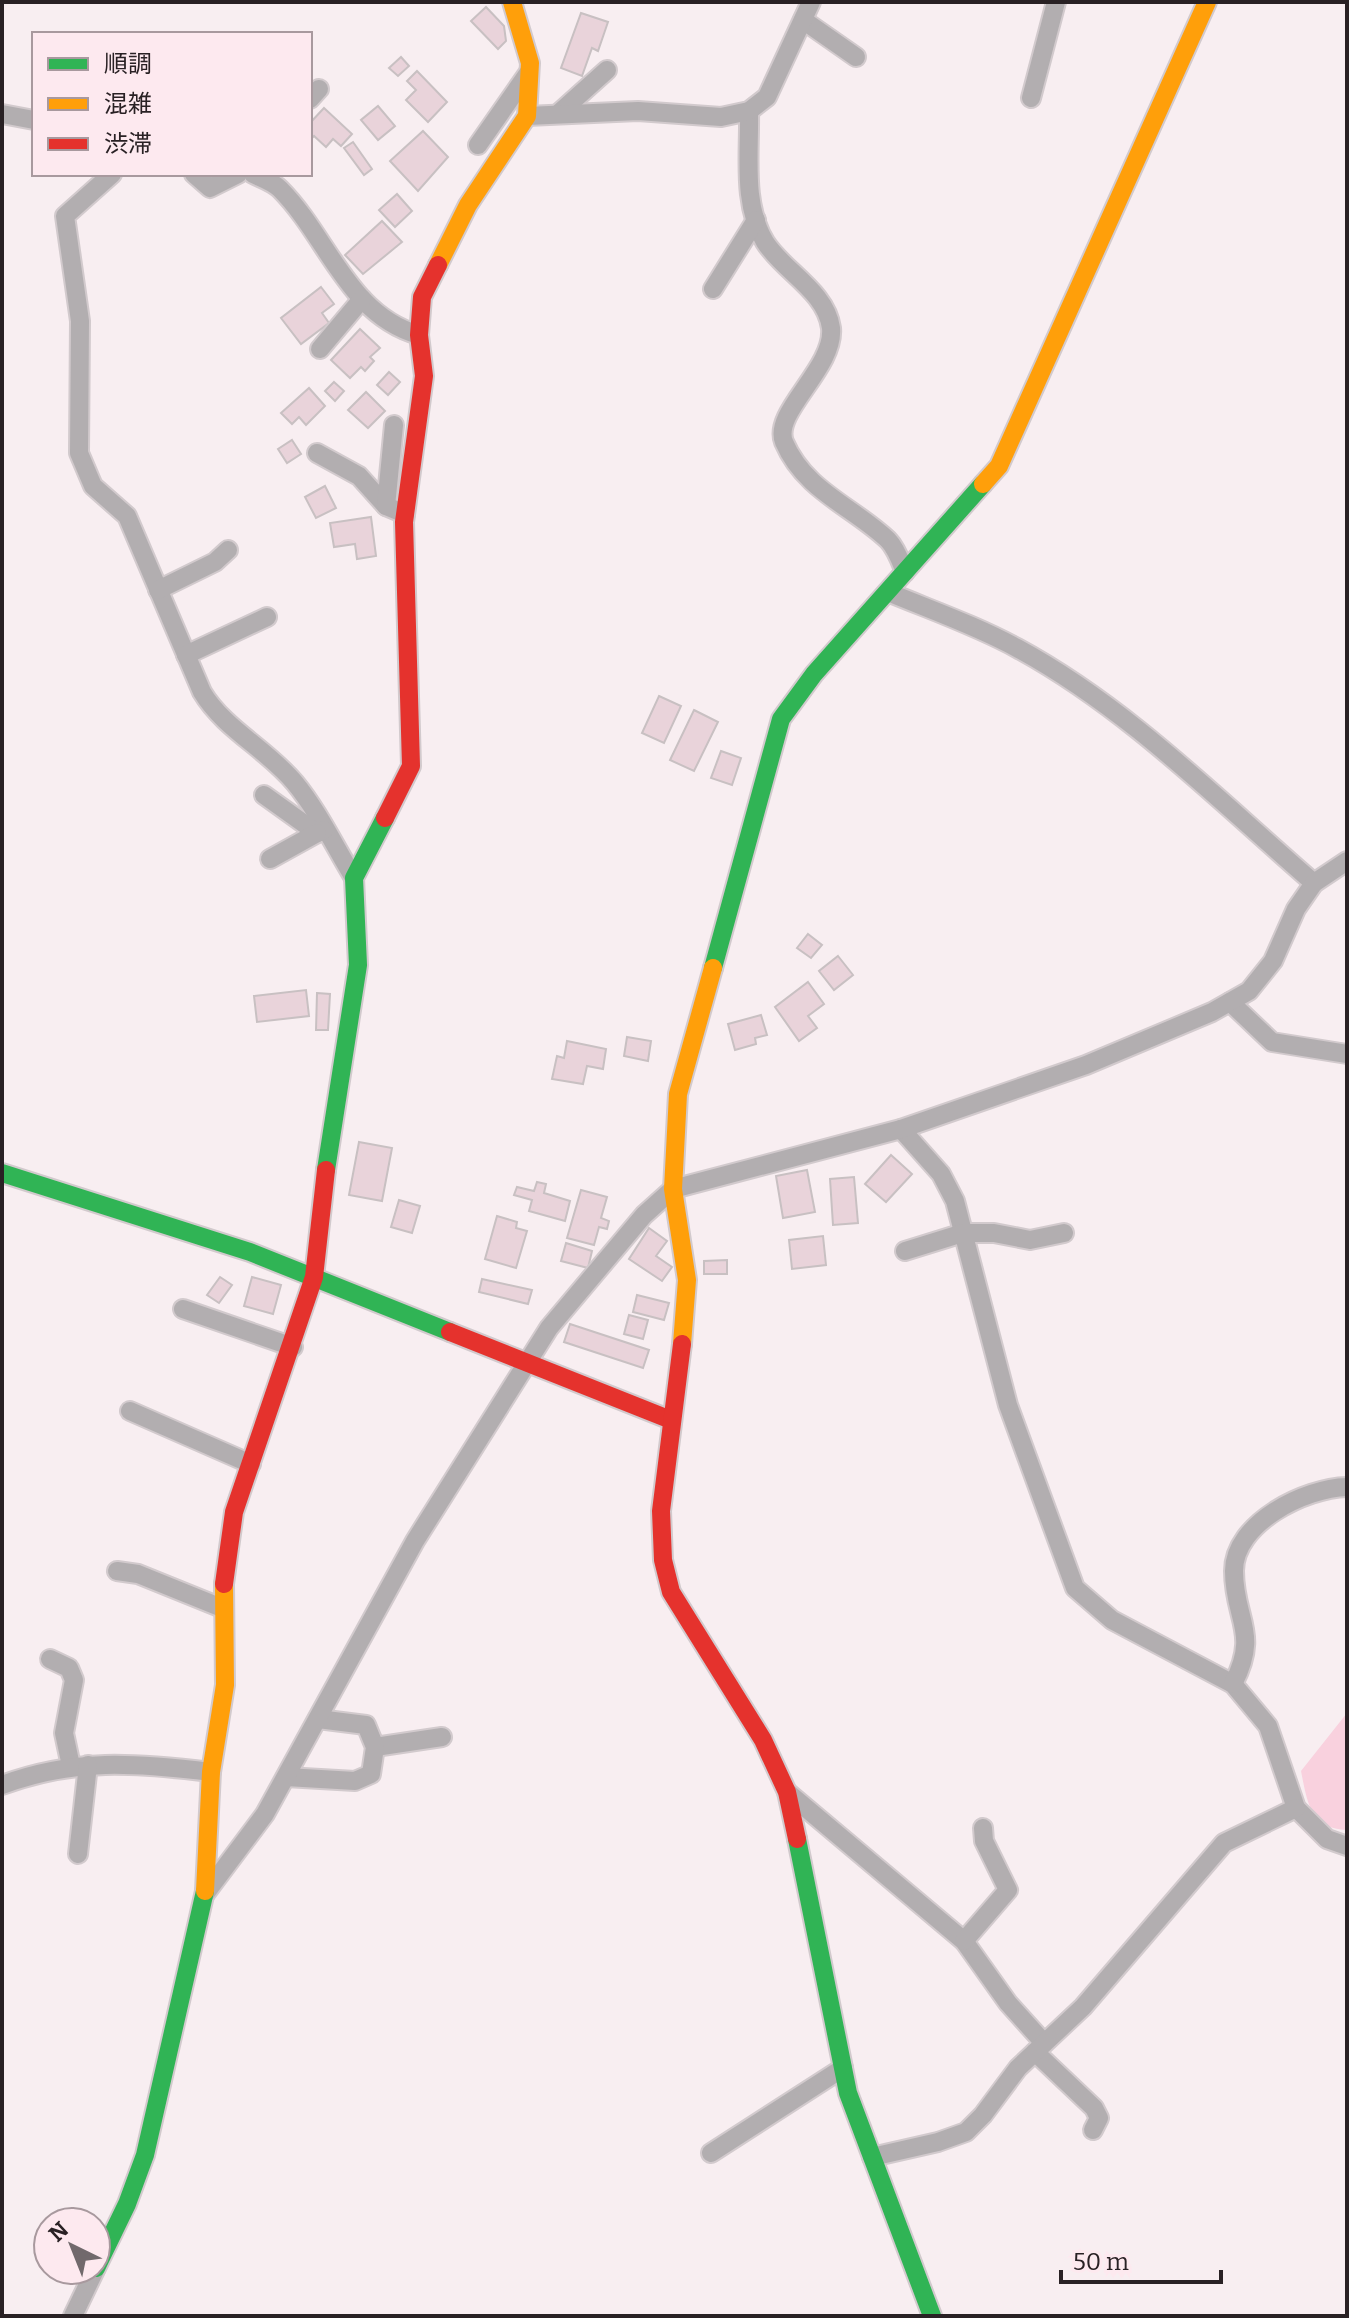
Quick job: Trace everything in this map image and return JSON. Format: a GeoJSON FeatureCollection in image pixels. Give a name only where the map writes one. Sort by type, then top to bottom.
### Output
{"type":"FeatureCollection","features":[{"type":"Feature","properties":{"kind":"street"},"geometry":{"type":"LineString","coordinates":[[112,2235],[145,2155],[205,1894],[211,1772],[225,1685],[222,1608],[234,1512],[293,1347],[314,1277],[332,1114],[358,965],[354,878],[411,766],[405,514],[424,376],[419,335],[422,297],[468,205],[527,116],[530,71],[512,2]]}},
{"type":"Feature","properties":{"kind":"street"},"geometry":{"type":"LineString","coordinates":[[527,116],[638,111],[721,117],[749,111],[767,97],[811,2]]}},
{"type":"Feature","properties":{"kind":"street"},"geometry":{"type":"LineString","coordinates":[[1031,98],[1056,2]]}},
{"type":"Feature","properties":{"kind":"street"},"geometry":{"type":"LineString","coordinates":[[932,2316],[848,2093],[787,1792],[763,1740],[671,1592],[663,1560],[661,1511],[687,1280],[673,1189],[678,1094],[781,719],[814,674],[999,466],[1207,2]]}},
{"type":"Feature","properties":{"kind":"street"},"geometry":{"type":"LineString","coordinates":[[803,20],[856,57]]}},
{"type":"Feature","properties":{"kind":"street"},"geometry":{"type":"LineString","coordinates":[[558,114],[607,70]]}},
{"type":"Feature","properties":{"kind":"street"},"geometry":{"type":"LineString","coordinates":[[478,145],[530,71]]}},
{"type":"Feature","properties":{"kind":"street"},"geometry":{"type":"LineString","coordinates":[[749,111],[750,207],[765,243],[818,299],[831,326],[829,349],[783,423],[783,440],[810,483],[891,542],[905,572]]}},
{"type":"Feature","properties":{"kind":"street"},"geometry":{"type":"LineString","coordinates":[[2,114],[32,120]]}},
{"type":"Feature","properties":{"kind":"street"},"geometry":{"type":"LineString","coordinates":[[196,176],[210,188],[234,176]]}},
{"type":"Feature","properties":{"kind":"street"},"geometry":{"type":"LineString","coordinates":[[257,176],[279,187],[362,299],[399,329],[419,335]]}},
{"type":"Feature","properties":{"kind":"street"},"geometry":{"type":"LineString","coordinates":[[100,178],[65,216],[80,321],[79,453],[93,486],[127,516],[186,655],[215,714],[256,744],[296,784],[320,831],[354,878]]}},
{"type":"Feature","properties":{"kind":"street"},"geometry":{"type":"LineString","coordinates":[[713,289],[756,220]]}},
{"type":"Feature","properties":{"kind":"street"},"geometry":{"type":"LineString","coordinates":[[320,349],[362,299]]}},
{"type":"Feature","properties":{"kind":"street"},"geometry":{"type":"LineString","coordinates":[[386,506],[394,425]]}},
{"type":"Feature","properties":{"kind":"street"},"geometry":{"type":"LineString","coordinates":[[317,453],[359,476],[386,506],[405,514]]}},
{"type":"Feature","properties":{"kind":"street"},"geometry":{"type":"LineString","coordinates":[[158,590],[215,562],[228,550]]}},
{"type":"Feature","properties":{"kind":"street"},"geometry":{"type":"LineString","coordinates":[[888,592],[1015,647],[1064,676],[1135,727],[1314,883]]}},
{"type":"Feature","properties":{"kind":"street"},"geometry":{"type":"LineString","coordinates":[[186,655],[267,617]]}},
{"type":"Feature","properties":{"kind":"street"},"geometry":{"type":"LineString","coordinates":[[264,795],[320,831]]}},
{"type":"Feature","properties":{"kind":"street"},"geometry":{"type":"LineString","coordinates":[[270,859],[320,831]]}},
{"type":"Feature","properties":{"kind":"street"},"geometry":{"type":"LineString","coordinates":[[205,1894],[265,1814],[415,1541],[526,1363],[549,1328],[599,1265],[644,1215],[673,1189],[901,1129],[1086,1065],[1230,1002],[1249,991],[1273,961],[1296,909],[1314,883],[1347,861]]}},
{"type":"Feature","properties":{"kind":"street"},"geometry":{"type":"LineString","coordinates":[[1230,1002],[1272,1042],[1347,1054]]}},
{"type":"Feature","properties":{"kind":"street"},"geometry":{"type":"LineString","coordinates":[[901,1129],[941,1174],[955,1201],[1008,1405],[1075,1588],[1112,1620],[1233,1684],[1268,1726],[1296,1808],[1327,1839],[1347,1846]]}},
{"type":"Feature","properties":{"kind":"street"},"geometry":{"type":"LineString","coordinates":[[2,1173],[250,1252],[671,1420]]}},
{"type":"Feature","properties":{"kind":"street"},"geometry":{"type":"LineString","coordinates":[[905,1251],[963,1233],[994,1233],[1030,1240],[1064,1233]]}},
{"type":"Feature","properties":{"kind":"street"},"geometry":{"type":"LineString","coordinates":[[183,1309],[293,1347]]}},
{"type":"Feature","properties":{"kind":"street"},"geometry":{"type":"LineString","coordinates":[[130,1411],[251,1464]]}},
{"type":"Feature","properties":{"kind":"street"},"geometry":{"type":"LineString","coordinates":[[1233,1684],[1244,1663],[1247,1632],[1234,1571],[1240,1543],[1284,1503],[1347,1487]]}},
{"type":"Feature","properties":{"kind":"street"},"geometry":{"type":"LineString","coordinates":[[117,1571],[138,1574],[222,1608]]}},
{"type":"Feature","properties":{"kind":"street"},"geometry":{"type":"LineString","coordinates":[[50,1659],[69,1668],[74,1680],[64,1733],[79,1765],[78,1854]]}},
{"type":"Feature","properties":{"kind":"street"},"geometry":{"type":"LineString","coordinates":[[286,1777],[355,1781],[371,1774],[375,1747],[366,1725],[318,1719]]}},
{"type":"Feature","properties":{"kind":"street"},"geometry":{"type":"LineString","coordinates":[[375,1747],[442,1737]]}},
{"type":"Feature","properties":{"kind":"street"},"geometry":{"type":"LineString","coordinates":[[2,1785],[79,1765],[124,1762],[211,1772]]}},
{"type":"Feature","properties":{"kind":"street"},"geometry":{"type":"LineString","coordinates":[[787,1792],[964,1941],[1040,2047],[1094,2108],[1099,2118],[1093,2130]]}},
{"type":"Feature","properties":{"kind":"street"},"geometry":{"type":"LineString","coordinates":[[872,2157],[938,2142],[966,2132],[1040,2047],[1083,2007],[1224,1843],[1296,1808]]}},
{"type":"Feature","properties":{"kind":"street"},"geometry":{"type":"LineString","coordinates":[[964,1941],[1008,1890],[984,1841],[983,1828]]}},
{"type":"Feature","properties":{"kind":"street"},"geometry":{"type":"LineString","coordinates":[[711,2153],[843,2068]]}},
{"type":"Feature","properties":{"kind":"street"},"geometry":{"type":"LineString","coordinates":[[73,2316],[88,2286]]}},
{"type":"Feature","properties":{"kind":"shaded area"},"geometry":{"type":"Polygon","coordinates":[[[1347,1713],[1347,1830],[1325,1825],[1318,1819],[1308,1803],[1301,1771],[1347,1713]]]}},
{"type":"Feature","properties":{"kind":"building"},"geometry":{"type":"Polygon","coordinates":[[[486,7],[504,26],[506,41],[498,49],[471,21],[486,7]]]}},
{"type":"Feature","properties":{"kind":"building"},"geometry":{"type":"Polygon","coordinates":[[[581,13],[608,22],[598,51],[592,48],[582,76],[561,68],[581,13]]]}},
{"type":"Feature","properties":{"kind":"building"},"geometry":{"type":"Polygon","coordinates":[[[401,57],[409,66],[398,76],[389,68],[401,57]]]}},
{"type":"Feature","properties":{"kind":"building"},"geometry":{"type":"Polygon","coordinates":[[[417,71],[447,102],[428,122],[406,100],[416,90],[407,81],[417,71]]]}},
{"type":"Feature","properties":{"kind":"building"},"geometry":{"type":"Polygon","coordinates":[[[378,106],[395,126],[378,140],[361,120],[378,106]]]}},
{"type":"Feature","properties":{"kind":"building"},"geometry":{"type":"Polygon","coordinates":[[[324,108],[352,134],[341,146],[333,139],[326,147],[314,136],[312,138],[312,121],[324,108]]]}},
{"type":"Feature","properties":{"kind":"building"},"geometry":{"type":"Polygon","coordinates":[[[423,131],[448,157],[418,191],[390,161],[423,131]]]}},
{"type":"Feature","properties":{"kind":"building"},"geometry":{"type":"Polygon","coordinates":[[[353,142],[372,169],[364,175],[344,148],[353,142]]]}},
{"type":"Feature","properties":{"kind":"building"},"geometry":{"type":"Polygon","coordinates":[[[397,194],[412,211],[395,227],[379,210],[397,194]]]}},
{"type":"Feature","properties":{"kind":"building"},"geometry":{"type":"Polygon","coordinates":[[[382,221],[402,242],[363,274],[345,255],[382,221]]]}},
{"type":"Feature","properties":{"kind":"building"},"geometry":{"type":"Polygon","coordinates":[[[321,287],[334,304],[322,313],[329,323],[301,344],[281,318],[321,287]]]}},
{"type":"Feature","properties":{"kind":"building"},"geometry":{"type":"Polygon","coordinates":[[[360,329],[380,348],[370,357],[374,361],[365,371],[361,367],[350,378],[331,360],[360,329]]]}},
{"type":"Feature","properties":{"kind":"building"},"geometry":{"type":"Polygon","coordinates":[[[389,372],[400,382],[388,395],[377,385],[389,372]]]}},
{"type":"Feature","properties":{"kind":"building"},"geometry":{"type":"Polygon","coordinates":[[[334,382],[344,391],[335,401],[325,391],[334,382]]]}},
{"type":"Feature","properties":{"kind":"building"},"geometry":{"type":"Polygon","coordinates":[[[309,388],[325,406],[306,425],[299,417],[292,424],[281,413],[309,388]]]}},
{"type":"Feature","properties":{"kind":"building"},"geometry":{"type":"Polygon","coordinates":[[[366,392],[385,411],[368,428],[348,410],[366,392]]]}},
{"type":"Feature","properties":{"kind":"building"},"geometry":{"type":"Polygon","coordinates":[[[292,440],[301,454],[287,463],[278,449],[292,440]]]}},
{"type":"Feature","properties":{"kind":"building"},"geometry":{"type":"Polygon","coordinates":[[[325,486],[336,508],[316,518],[305,497],[325,486]]]}},
{"type":"Feature","properties":{"kind":"building"},"geometry":{"type":"Polygon","coordinates":[[[371,517],[376,556],[357,559],[355,544],[334,547],[330,523],[371,517]]]}},
{"type":"Feature","properties":{"kind":"building"},"geometry":{"type":"Polygon","coordinates":[[[659,696],[681,706],[664,743],[642,733],[659,696]]]}},
{"type":"Feature","properties":{"kind":"building"},"geometry":{"type":"Polygon","coordinates":[[[694,710],[718,722],[694,771],[670,760],[694,710]]]}},
{"type":"Feature","properties":{"kind":"building"},"geometry":{"type":"Polygon","coordinates":[[[721,751],[741,758],[732,785],[711,778],[721,751]]]}},
{"type":"Feature","properties":{"kind":"building"},"geometry":{"type":"Polygon","coordinates":[[[808,934],[822,945],[811,958],[797,948],[808,934]]]}},
{"type":"Feature","properties":{"kind":"building"},"geometry":{"type":"Polygon","coordinates":[[[838,956],[853,975],[834,990],[819,971],[838,956]]]}},
{"type":"Feature","properties":{"kind":"building"},"geometry":{"type":"Polygon","coordinates":[[[808,982],[824,1004],[808,1016],[817,1028],[799,1041],[775,1007],[808,982]]]}},
{"type":"Feature","properties":{"kind":"building"},"geometry":{"type":"Polygon","coordinates":[[[306,990],[309,1016],[257,1022],[254,996],[306,990]]]}},
{"type":"Feature","properties":{"kind":"building"},"geometry":{"type":"Polygon","coordinates":[[[317,993],[330,994],[328,1030],[316,1030],[317,993]]]}},
{"type":"Feature","properties":{"kind":"building"},"geometry":{"type":"Polygon","coordinates":[[[761,1015],[767,1035],[755,1038],[756,1044],[735,1050],[728,1024],[761,1015]]]}},
{"type":"Feature","properties":{"kind":"building"},"geometry":{"type":"Polygon","coordinates":[[[627,1037],[651,1041],[648,1061],[624,1056],[627,1037]]]}},
{"type":"Feature","properties":{"kind":"building"},"geometry":{"type":"Polygon","coordinates":[[[567,1041],[606,1049],[603,1069],[587,1066],[583,1084],[552,1079],[557,1056],[564,1058],[567,1041]]]}},
{"type":"Feature","properties":{"kind":"building"},"geometry":{"type":"Polygon","coordinates":[[[359,1142],[392,1148],[382,1201],[349,1195],[359,1142]]]}},
{"type":"Feature","properties":{"kind":"building"},"geometry":{"type":"Polygon","coordinates":[[[891,1155],[912,1174],[886,1202],[865,1184],[891,1155]]]}},
{"type":"Feature","properties":{"kind":"building"},"geometry":{"type":"Polygon","coordinates":[[[807,1170],[815,1212],[783,1218],[776,1176],[807,1170]]]}},
{"type":"Feature","properties":{"kind":"building"},"geometry":{"type":"Polygon","coordinates":[[[854,1177],[858,1223],[833,1225],[830,1179],[854,1177]]]}},
{"type":"Feature","properties":{"kind":"building"},"geometry":{"type":"Polygon","coordinates":[[[537,1182],[546,1184],[544,1193],[570,1201],[565,1221],[529,1211],[532,1200],[514,1195],[517,1187],[534,1191],[537,1182]]]}},
{"type":"Feature","properties":{"kind":"building"},"geometry":{"type":"Polygon","coordinates":[[[581,1190],[607,1197],[601,1218],[609,1221],[607,1229],[599,1227],[594,1245],[567,1238],[581,1190]]]}},
{"type":"Feature","properties":{"kind":"building"},"geometry":{"type":"Polygon","coordinates":[[[399,1200],[420,1206],[412,1233],[391,1227],[399,1200]]]}},
{"type":"Feature","properties":{"kind":"building"},"geometry":{"type":"Polygon","coordinates":[[[497,1216],[517,1222],[516,1228],[527,1231],[516,1268],[485,1259],[497,1216]]]}},
{"type":"Feature","properties":{"kind":"building"},"geometry":{"type":"Polygon","coordinates":[[[649,1228],[667,1241],[656,1256],[672,1267],[662,1281],[629,1259],[649,1228]]]}},
{"type":"Feature","properties":{"kind":"building"},"geometry":{"type":"Polygon","coordinates":[[[823,1236],[826,1265],[792,1269],[789,1240],[823,1236]]]}},
{"type":"Feature","properties":{"kind":"building"},"geometry":{"type":"Polygon","coordinates":[[[566,1243],[592,1251],[588,1268],[561,1261],[566,1243]]]}},
{"type":"Feature","properties":{"kind":"building"},"geometry":{"type":"Polygon","coordinates":[[[727,1260],[727,1274],[704,1274],[704,1261],[727,1260]]]}},
{"type":"Feature","properties":{"kind":"building"},"geometry":{"type":"Polygon","coordinates":[[[220,1277],[232,1285],[219,1303],[207,1295],[220,1277]]]}},
{"type":"Feature","properties":{"kind":"building"},"geometry":{"type":"Polygon","coordinates":[[[252,1277],[281,1285],[273,1314],[244,1306],[252,1277]]]}},
{"type":"Feature","properties":{"kind":"building"},"geometry":{"type":"Polygon","coordinates":[[[482,1279],[532,1290],[528,1304],[479,1292],[482,1279]]]}},
{"type":"Feature","properties":{"kind":"building"},"geometry":{"type":"Polygon","coordinates":[[[637,1295],[669,1303],[664,1320],[633,1312],[637,1295]]]}},
{"type":"Feature","properties":{"kind":"building"},"geometry":{"type":"Polygon","coordinates":[[[629,1315],[648,1320],[643,1339],[624,1334],[629,1315]]]}},
{"type":"Feature","properties":{"kind":"building"},"geometry":{"type":"Polygon","coordinates":[[[570,1324],[649,1350],[643,1368],[564,1342],[570,1324]]]}},
{"type":"Feature","properties":{"kind":"traffic: fast"},"geometry":{"type":"LineString","coordinates":[[713,968],[781,719],[814,674],[983,484]]}},
{"type":"Feature","properties":{"kind":"traffic: fast"},"geometry":{"type":"LineString","coordinates":[[326,1170],[358,965],[354,878],[385,818]]}},
{"type":"Feature","properties":{"kind":"traffic: fast"},"geometry":{"type":"LineString","coordinates":[[2,1173],[250,1252],[450,1332]]}},
{"type":"Feature","properties":{"kind":"traffic: fast"},"geometry":{"type":"LineString","coordinates":[[797,1839],[848,2093],[932,2316]]}},
{"type":"Feature","properties":{"kind":"traffic: fast"},"geometry":{"type":"LineString","coordinates":[[112,2235],[145,2155],[205,1891]]}},
{"type":"Feature","properties":{"kind":"traffic: slow"},"geometry":{"type":"LineString","coordinates":[[438,265],[468,205],[527,116],[530,63],[512,2]]}},
{"type":"Feature","properties":{"kind":"traffic: slow"},"geometry":{"type":"LineString","coordinates":[[983,484],[999,466],[1207,2]]}},
{"type":"Feature","properties":{"kind":"traffic: slow"},"geometry":{"type":"LineString","coordinates":[[682,1344],[687,1280],[673,1189],[678,1094],[713,968]]}},
{"type":"Feature","properties":{"kind":"traffic: slow"},"geometry":{"type":"LineString","coordinates":[[205,1891],[211,1772],[225,1685],[224,1584]]}},
{"type":"Feature","properties":{"kind":"traffic: jam"},"geometry":{"type":"LineString","coordinates":[[385,818],[411,766],[404,522],[424,376],[419,335],[422,297],[438,265]]}},
{"type":"Feature","properties":{"kind":"traffic: jam"},"geometry":{"type":"LineString","coordinates":[[224,1584],[234,1512],[314,1277],[326,1170]]}},
{"type":"Feature","properties":{"kind":"traffic: jam"},"geometry":{"type":"LineString","coordinates":[[450,1332],[671,1420]]}},
{"type":"Feature","properties":{"kind":"traffic: jam"},"geometry":{"type":"LineString","coordinates":[[682,1344],[661,1511],[663,1560],[671,1592],[763,1740],[787,1792],[797,1839]]}}]}
